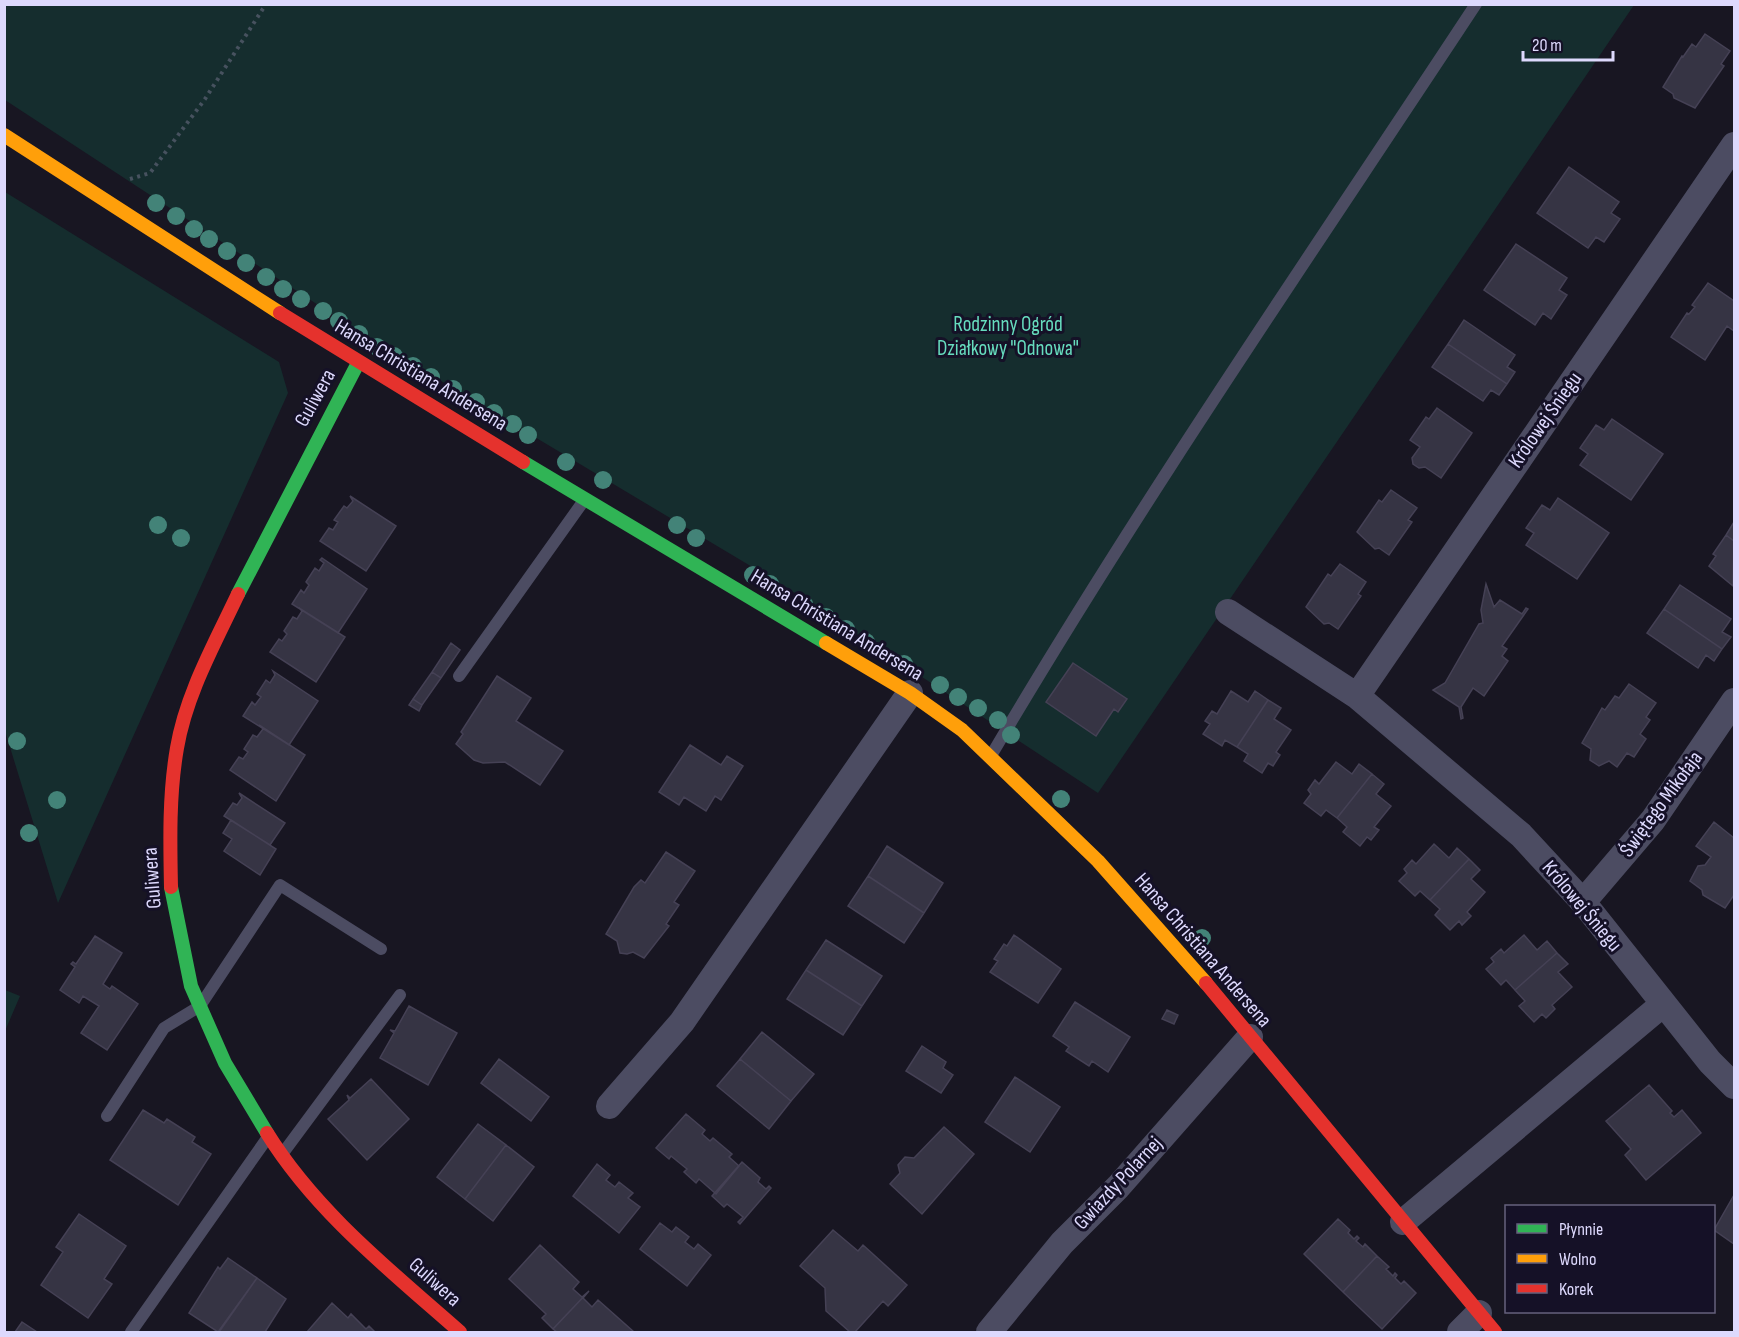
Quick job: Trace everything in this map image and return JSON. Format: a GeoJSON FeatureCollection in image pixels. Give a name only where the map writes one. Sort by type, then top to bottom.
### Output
{"type":"FeatureCollection","features":[{"type":"Feature","properties":{"kind":"street","name":"Hansa Christiana Andersena"},"geometry":{"type":"LineString","coordinates":[[4,135],[358,363],[910,693],[962,730],[1098,861],[1250,1037],[1495,1332]]}},
{"type":"Feature","properties":{"kind":"street","name":"Królowej Śniegu"},"geometry":{"type":"LineString","coordinates":[[1358,696],[1734,145]]}},
{"type":"Feature","properties":{"kind":"street","name":"Guliwera"},"geometry":{"type":"LineString","coordinates":[[358,363],[219,631],[194,688],[177,747],[170,820],[171,890],[192,986],[225,1063],[269,1136],[299,1179],[352,1236],[460,1332]]}},
{"type":"Feature","properties":{"kind":"street","name":"Królowej Śniegu"},"geometry":{"type":"LineString","coordinates":[[1228,612],[1358,696],[1521,835],[1583,902],[1662,1005],[1710,1062],[1734,1086]]}},
{"type":"Feature","properties":{"kind":"street"},"geometry":{"type":"LineString","coordinates":[[609,1106],[682,1022],[910,693]]}},
{"type":"Feature","properties":{"kind":"street","name":"Świętego Mikołaja"},"geometry":{"type":"LineString","coordinates":[[1583,902],[1653,820],[1734,701]]}},
{"type":"Feature","properties":{"kind":"street"},"geometry":{"type":"LineString","coordinates":[[1403,1222],[1662,1005]]}},
{"type":"Feature","properties":{"kind":"street","name":"Gwiazdy Polarnej"},"geometry":{"type":"LineString","coordinates":[[988,1332],[1062,1243],[1118,1187],[1250,1037]]}},
{"type":"Feature","properties":{"kind":"street"},"geometry":{"type":"LineString","coordinates":[[1460,1332],[1479,1313]]}},
{"type":"Feature","properties":{"kind":"lane"},"geometry":{"type":"LineString","coordinates":[[991,756],[1037,678],[1234,371],[1476,4]]}},
{"type":"Feature","properties":{"kind":"lane"},"geometry":{"type":"LineString","coordinates":[[459,676],[585,498]]}},
{"type":"Feature","properties":{"kind":"lane"},"geometry":{"type":"LineString","coordinates":[[107,1116],[164,1028],[200,1006],[280,885],[381,948]]}},
{"type":"Feature","properties":{"kind":"lane"},"geometry":{"type":"LineString","coordinates":[[282,1155],[400,995]]}},
{"type":"Feature","properties":{"kind":"lane"},"geometry":{"type":"LineString","coordinates":[[131,1332],[269,1136]]}},
{"type":"Feature","properties":{"kind":"path"},"geometry":{"type":"LineString","coordinates":[[127,180],[150,173],[206,99],[266,4]]}},
{"type":"Feature","properties":{"kind":"green space","name":"Rodzinny Ogród Działkowy \"Odnowa\""},"geometry":{"type":"Polygon","coordinates":[[[4,5],[1634,5],[1098,793],[784,586],[364,335],[5,100],[4,5]]]}},
{"type":"Feature","properties":{"kind":"green space"},"geometry":{"type":"Polygon","coordinates":[[[5,192],[279,362],[288,393],[58,903],[5,731],[5,192]]]}},
{"type":"Feature","properties":{"kind":"green space"},"geometry":{"type":"Polygon","coordinates":[[[5,990],[20,996],[5,1031],[5,990]]]}},
{"type":"Feature","properties":{"kind":"building"},"geometry":{"type":"Polygon","coordinates":[[[1705,34],[1730,51],[1721,64],[1724,66],[1695,108],[1674,98],[1673,94],[1663,87],[1682,56],[1692,44],[1696,47],[1705,34]]]}},
{"type":"Feature","properties":{"kind":"building"},"geometry":{"type":"Polygon","coordinates":[[[1569,167],[1619,202],[1611,213],[1620,219],[1604,242],[1596,237],[1588,248],[1537,213],[1569,167]]]}},
{"type":"Feature","properties":{"kind":"building"},"geometry":{"type":"Polygon","coordinates":[[[1516,244],[1567,278],[1559,290],[1567,295],[1551,319],[1543,313],[1535,325],[1484,290],[1516,244]]]}},
{"type":"Feature","properties":{"kind":"building"},"geometry":{"type":"Polygon","coordinates":[[[1708,283],[1734,301],[1734,331],[1727,326],[1705,360],[1671,337],[1687,313],[1689,314],[1695,307],[1692,305],[1708,283]]]}},
{"type":"Feature","properties":{"kind":"building"},"geometry":{"type":"Polygon","coordinates":[[[1464,320],[1515,355],[1507,367],[1515,372],[1507,384],[1448,344],[1464,320]]]}},
{"type":"Feature","properties":{"kind":"building"},"geometry":{"type":"Polygon","coordinates":[[[1448,344],[1507,384],[1499,395],[1491,390],[1483,401],[1432,367],[1448,344]]]}},
{"type":"Feature","properties":{"kind":"building"},"geometry":{"type":"Polygon","coordinates":[[[1437,408],[1472,433],[1441,478],[1425,467],[1419,468],[1413,464],[1412,458],[1420,447],[1410,440],[1426,417],[1429,419],[1437,408]]]}},
{"type":"Feature","properties":{"kind":"building"},"geometry":{"type":"Polygon","coordinates":[[[1612,419],[1663,454],[1631,500],[1580,465],[1588,454],[1580,448],[1596,425],[1604,430],[1612,419]]]}},
{"type":"Feature","properties":{"kind":"building"},"geometry":{"type":"Polygon","coordinates":[[[1391,490],[1417,508],[1408,520],[1412,522],[1389,555],[1379,548],[1375,549],[1357,532],[1379,500],[1382,502],[1391,490]]]}},
{"type":"Feature","properties":{"kind":"building"},"geometry":{"type":"Polygon","coordinates":[[[350,496],[396,526],[366,571],[320,541],[329,528],[333,530],[338,522],[334,520],[344,506],[347,508],[353,501],[350,496]]]}},
{"type":"Feature","properties":{"kind":"building"},"geometry":{"type":"Polygon","coordinates":[[[1558,498],[1609,533],[1577,579],[1526,545],[1534,533],[1526,528],[1542,505],[1550,510],[1558,498]]]}},
{"type":"Feature","properties":{"kind":"building"},"geometry":{"type":"Polygon","coordinates":[[[1734,522],[1734,541],[1726,535],[1734,522]]]}},
{"type":"Feature","properties":{"kind":"building"},"geometry":{"type":"Polygon","coordinates":[[[1726,535],[1734,541],[1733,586],[1709,566],[1716,556],[1713,554],[1726,535]]]}},
{"type":"Feature","properties":{"kind":"building"},"geometry":{"type":"Polygon","coordinates":[[[322,558],[367,589],[338,633],[292,604],[301,590],[304,593],[309,585],[306,582],[315,568],[319,571],[324,563],[320,560],[322,558]]]}},
{"type":"Feature","properties":{"kind":"building"},"geometry":{"type":"Polygon","coordinates":[[[1340,564],[1366,582],[1358,594],[1361,596],[1338,629],[1329,623],[1324,624],[1306,607],[1328,574],[1331,576],[1340,564]]]}},
{"type":"Feature","properties":{"kind":"building"},"geometry":{"type":"Polygon","coordinates":[[[1486,584],[1494,607],[1500,600],[1522,614],[1526,608],[1528,609],[1502,646],[1507,649],[1502,656],[1508,661],[1484,696],[1473,688],[1461,707],[1463,718],[1461,719],[1459,707],[1433,690],[1445,683],[1479,624],[1483,623],[1481,610],[1486,584]]]}},
{"type":"Feature","properties":{"kind":"building"},"geometry":{"type":"Polygon","coordinates":[[[1680,585],[1731,619],[1722,632],[1731,637],[1722,649],[1664,609],[1680,585]]]}},
{"type":"Feature","properties":{"kind":"building"},"geometry":{"type":"Polygon","coordinates":[[[299,608],[345,637],[316,682],[270,652],[279,639],[282,641],[287,634],[284,631],[293,617],[297,619],[302,611],[299,608]]]}},
{"type":"Feature","properties":{"kind":"building"},"geometry":{"type":"Polygon","coordinates":[[[1664,609],[1722,649],[1714,661],[1706,655],[1698,668],[1647,633],[1664,609]]]}},
{"type":"Feature","properties":{"kind":"building"},"geometry":{"type":"Polygon","coordinates":[[[451,643],[460,650],[441,678],[432,672],[451,643]]]}},
{"type":"Feature","properties":{"kind":"building"},"geometry":{"type":"Polygon","coordinates":[[[1073,663],[1127,699],[1118,712],[1114,709],[1096,736],[1046,702],[1073,663]]]}},
{"type":"Feature","properties":{"kind":"building"},"geometry":{"type":"Polygon","coordinates":[[[273,671],[318,701],[289,745],[243,716],[252,702],[255,705],[261,697],[257,694],[266,680],[270,683],[275,675],[273,671]]]}},
{"type":"Feature","properties":{"kind":"building"},"geometry":{"type":"Polygon","coordinates":[[[432,672],[441,678],[422,705],[413,699],[432,672]]]}},
{"type":"Feature","properties":{"kind":"building"},"geometry":{"type":"Polygon","coordinates":[[[497,676],[531,698],[516,721],[563,751],[540,785],[505,762],[483,763],[474,760],[456,744],[463,734],[461,732],[497,676]]]}},
{"type":"Feature","properties":{"kind":"building"},"geometry":{"type":"Polygon","coordinates":[[[1629,684],[1656,703],[1646,717],[1650,720],[1640,734],[1646,739],[1634,757],[1627,753],[1617,767],[1609,761],[1599,766],[1590,760],[1591,749],[1582,743],[1602,708],[1605,710],[1615,696],[1619,698],[1629,684]]]}},
{"type":"Feature","properties":{"kind":"building"},"geometry":{"type":"Polygon","coordinates":[[[1231,691],[1248,702],[1255,691],[1268,700],[1237,747],[1225,740],[1222,746],[1203,734],[1210,724],[1205,721],[1212,711],[1217,714],[1231,691]]]}},
{"type":"Feature","properties":{"kind":"building"},"geometry":{"type":"Polygon","coordinates":[[[413,699],[422,705],[419,711],[409,705],[413,699]]]}},
{"type":"Feature","properties":{"kind":"building"},"geometry":{"type":"Polygon","coordinates":[[[1268,700],[1281,708],[1274,719],[1291,730],[1276,752],[1280,755],[1273,766],[1268,763],[1262,773],[1244,761],[1248,754],[1237,747],[1268,700]]]}},
{"type":"Feature","properties":{"kind":"building"},"geometry":{"type":"Polygon","coordinates":[[[259,725],[305,755],[276,801],[230,770],[239,757],[243,759],[248,752],[244,749],[253,735],[257,737],[263,729],[259,725]]]}},
{"type":"Feature","properties":{"kind":"building"},"geometry":{"type":"Polygon","coordinates":[[[690,745],[721,765],[727,756],[743,766],[721,800],[715,796],[706,811],[684,797],[679,805],[659,792],[690,745]]]}},
{"type":"Feature","properties":{"kind":"building"},"geometry":{"type":"Polygon","coordinates":[[[1336,762],[1352,774],[1359,764],[1372,774],[1337,818],[1326,810],[1321,816],[1304,803],[1311,794],[1308,790],[1315,780],[1319,784],[1336,762]]]}},
{"type":"Feature","properties":{"kind":"building"},"geometry":{"type":"Polygon","coordinates":[[[1372,774],[1384,784],[1376,794],[1391,806],[1374,827],[1379,830],[1371,840],[1367,837],[1360,846],[1343,832],[1347,827],[1337,818],[1372,774]]]}},
{"type":"Feature","properties":{"kind":"building"},"geometry":{"type":"Polygon","coordinates":[[[239,793],[285,823],[270,845],[224,816],[233,803],[237,805],[242,798],[239,793]]]}},
{"type":"Feature","properties":{"kind":"building"},"geometry":{"type":"Polygon","coordinates":[[[231,820],[276,849],[260,875],[224,851],[232,839],[223,833],[231,820]]]}},
{"type":"Feature","properties":{"kind":"building"},"geometry":{"type":"Polygon","coordinates":[[[1714,822],[1734,838],[1734,895],[1725,908],[1703,895],[1702,890],[1690,881],[1698,866],[1705,865],[1711,857],[1696,846],[1714,822]]]}},
{"type":"Feature","properties":{"kind":"building"},"geometry":{"type":"Polygon","coordinates":[[[1434,844],[1449,858],[1457,848],[1469,859],[1430,900],[1420,891],[1415,896],[1399,881],[1407,873],[1404,869],[1412,860],[1416,864],[1434,844]]]}},
{"type":"Feature","properties":{"kind":"building"},"geometry":{"type":"Polygon","coordinates":[[[887,846],[943,883],[924,913],[868,876],[887,846]]]}},
{"type":"Feature","properties":{"kind":"building"},"geometry":{"type":"Polygon","coordinates":[[[666,852],[695,871],[674,902],[679,905],[666,924],[669,926],[644,958],[633,952],[620,953],[617,941],[606,934],[634,887],[641,880],[645,883],[666,852]]]}},
{"type":"Feature","properties":{"kind":"building"},"geometry":{"type":"Polygon","coordinates":[[[1469,859],[1480,870],[1471,879],[1485,892],[1467,912],[1471,916],[1462,925],[1459,921],[1450,930],[1435,915],[1440,909],[1430,900],[1469,859]]]}},
{"type":"Feature","properties":{"kind":"building"},"geometry":{"type":"Polygon","coordinates":[[[868,876],[924,913],[904,943],[848,906],[868,876]]]}},
{"type":"Feature","properties":{"kind":"building"},"geometry":{"type":"Polygon","coordinates":[[[1014,935],[1061,969],[1038,1003],[990,972],[998,961],[994,959],[1004,944],[1007,946],[1014,935]]]}},
{"type":"Feature","properties":{"kind":"building"},"geometry":{"type":"Polygon","coordinates":[[[1524,935],[1537,950],[1547,941],[1557,953],[1515,990],[1506,980],[1501,985],[1486,969],[1494,962],[1491,958],[1501,949],[1504,953],[1524,935]]]}},
{"type":"Feature","properties":{"kind":"building"},"geometry":{"type":"Polygon","coordinates":[[[95,936],[122,953],[103,984],[110,989],[112,986],[138,1004],[107,1050],[81,1033],[99,1006],[83,996],[79,1003],[60,990],[75,967],[71,964],[73,962],[76,964],[95,936]]]}},
{"type":"Feature","properties":{"kind":"building"},"geometry":{"type":"Polygon","coordinates":[[[826,940],[882,976],[862,1006],[806,970],[826,940]]]}},
{"type":"Feature","properties":{"kind":"building"},"geometry":{"type":"Polygon","coordinates":[[[1557,953],[1568,964],[1558,972],[1572,987],[1552,1005],[1555,1009],[1546,1018],[1542,1014],[1534,1022],[1519,1006],[1525,1001],[1515,990],[1557,953]]]}},
{"type":"Feature","properties":{"kind":"building"},"geometry":{"type":"Polygon","coordinates":[[[806,970],[862,1006],[843,1035],[787,999],[806,970]]]}},
{"type":"Feature","properties":{"kind":"building"},"geometry":{"type":"Polygon","coordinates":[[[1075,1002],[1130,1037],[1108,1072],[1092,1061],[1089,1066],[1066,1051],[1069,1047],[1053,1036],[1075,1002]]]}},
{"type":"Feature","properties":{"kind":"building"},"geometry":{"type":"Polygon","coordinates":[[[409,1006],[457,1033],[428,1085],[380,1058],[394,1033],[390,1030],[395,1031],[409,1006]]]}},
{"type":"Feature","properties":{"kind":"building"},"geometry":{"type":"Polygon","coordinates":[[[1167,1010],[1178,1015],[1174,1024],[1162,1019],[1167,1010]]]}},
{"type":"Feature","properties":{"kind":"building"},"geometry":{"type":"Polygon","coordinates":[[[762,1032],[814,1074],[791,1101],[740,1059],[762,1032]]]}},
{"type":"Feature","properties":{"kind":"building"},"geometry":{"type":"Polygon","coordinates":[[[922,1046],[946,1062],[943,1068],[953,1075],[941,1093],[906,1071],[922,1046]]]}},
{"type":"Feature","properties":{"kind":"building"},"geometry":{"type":"Polygon","coordinates":[[[499,1059],[549,1097],[531,1121],[481,1083],[499,1059]]]}},
{"type":"Feature","properties":{"kind":"building"},"geometry":{"type":"Polygon","coordinates":[[[740,1059],[791,1101],[769,1129],[717,1086],[740,1059]]]}},
{"type":"Feature","properties":{"kind":"building"},"geometry":{"type":"Polygon","coordinates":[[[1015,1077],[1060,1107],[1030,1152],[985,1122],[1015,1077]]]}},
{"type":"Feature","properties":{"kind":"building"},"geometry":{"type":"Polygon","coordinates":[[[371,1079],[409,1119],[367,1160],[328,1119],[349,1100],[347,1095],[350,1098],[371,1079]]]}},
{"type":"Feature","properties":{"kind":"building"},"geometry":{"type":"Polygon","coordinates":[[[1649,1085],[1672,1111],[1670,1113],[1674,1117],[1682,1110],[1701,1133],[1646,1180],[1625,1155],[1631,1149],[1606,1121],[1649,1085]]]}},
{"type":"Feature","properties":{"kind":"building"},"geometry":{"type":"Polygon","coordinates":[[[143,1110],[164,1123],[167,1119],[195,1137],[192,1142],[211,1154],[178,1205],[110,1160],[143,1110]]]}},
{"type":"Feature","properties":{"kind":"building"},"geometry":{"type":"Polygon","coordinates":[[[686,1114],[705,1130],[702,1134],[710,1141],[713,1138],[732,1154],[729,1157],[739,1166],[716,1194],[699,1179],[696,1183],[684,1172],[687,1169],[671,1156],[669,1159],[656,1148],[686,1114]]]}},
{"type":"Feature","properties":{"kind":"building"},"geometry":{"type":"Polygon","coordinates":[[[478,1124],[506,1145],[465,1199],[437,1177],[478,1124]]]}},
{"type":"Feature","properties":{"kind":"building"},"geometry":{"type":"Polygon","coordinates":[[[944,1127],[974,1154],[922,1214],[890,1184],[900,1173],[898,1165],[905,1157],[914,1158],[944,1127]]]}},
{"type":"Feature","properties":{"kind":"building"},"geometry":{"type":"Polygon","coordinates":[[[506,1145],[534,1167],[493,1221],[465,1199],[506,1145]]]}},
{"type":"Feature","properties":{"kind":"building"},"geometry":{"type":"Polygon","coordinates":[[[742,1162],[760,1178],[758,1182],[766,1189],[769,1186],[771,1188],[740,1224],[738,1222],[743,1217],[727,1204],[724,1207],[712,1196],[742,1162]]]}},
{"type":"Feature","properties":{"kind":"building"},"geometry":{"type":"Polygon","coordinates":[[[597,1164],[610,1175],[606,1180],[615,1187],[619,1182],[633,1193],[628,1198],[640,1207],[619,1233],[573,1196],[597,1164]]]}},
{"type":"Feature","properties":{"kind":"building"},"geometry":{"type":"Polygon","coordinates":[[[1734,1195],[1734,1244],[1715,1231],[1734,1195]]]}},
{"type":"Feature","properties":{"kind":"building"},"geometry":{"type":"Polygon","coordinates":[[[79,1214],[126,1246],[104,1279],[112,1284],[88,1318],[41,1285],[63,1252],[56,1247],[79,1214]]]}},
{"type":"Feature","properties":{"kind":"building"},"geometry":{"type":"Polygon","coordinates":[[[1338,1219],[1350,1230],[1348,1233],[1354,1239],[1357,1236],[1359,1238],[1356,1241],[1363,1247],[1365,1244],[1377,1256],[1343,1292],[1304,1254],[1338,1219]]]}},
{"type":"Feature","properties":{"kind":"building"},"geometry":{"type":"Polygon","coordinates":[[[660,1223],[672,1232],[676,1227],[689,1237],[685,1242],[694,1249],[698,1244],[711,1255],[687,1286],[640,1249],[660,1223]]]}},
{"type":"Feature","properties":{"kind":"building"},"geometry":{"type":"Polygon","coordinates":[[[833,1230],[858,1251],[863,1245],[907,1285],[888,1306],[883,1301],[855,1332],[850,1332],[826,1311],[825,1288],[800,1266],[833,1230]]]}},
{"type":"Feature","properties":{"kind":"building"},"geometry":{"type":"Polygon","coordinates":[[[540,1245],[579,1282],[573,1289],[582,1297],[589,1291],[553,1329],[542,1318],[546,1314],[509,1279],[540,1245]]]}},
{"type":"Feature","properties":{"kind":"building"},"geometry":{"type":"Polygon","coordinates":[[[1377,1256],[1389,1267],[1386,1269],[1393,1276],[1395,1273],[1397,1275],[1395,1278],[1401,1284],[1404,1281],[1416,1293],[1382,1329],[1343,1292],[1377,1256]]]}},
{"type":"Feature","properties":{"kind":"building"},"geometry":{"type":"Polygon","coordinates":[[[228,1258],[257,1278],[218,1332],[189,1313],[218,1267],[220,1269],[228,1258]]]}},
{"type":"Feature","properties":{"kind":"building"},"geometry":{"type":"Polygon","coordinates":[[[257,1278],[286,1299],[265,1332],[219,1332],[257,1278]]]}},
{"type":"Feature","properties":{"kind":"building"},"geometry":{"type":"Polygon","coordinates":[[[589,1291],[583,1298],[592,1307],[598,1300],[634,1332],[557,1332],[553,1329],[589,1291]]]}},
{"type":"Feature","properties":{"kind":"building"},"geometry":{"type":"Polygon","coordinates":[[[332,1303],[348,1318],[351,1314],[366,1329],[369,1326],[375,1332],[307,1332],[332,1303]]]}},
{"type":"Feature","properties":{"kind":"building"},"geometry":{"type":"Polygon","coordinates":[[[22,1322],[37,1332],[15,1332],[22,1322]]]}},
{"type":"Feature","properties":{"kind":"traffic: fast"},"geometry":{"type":"LineString","coordinates":[[238,594],[358,363]]}},
{"type":"Feature","properties":{"kind":"traffic: fast"},"geometry":{"type":"LineString","coordinates":[[523,462],[826,643]]}},
{"type":"Feature","properties":{"kind":"traffic: fast"},"geometry":{"type":"LineString","coordinates":[[171,887],[191,986],[225,1063],[267,1133]]}},
{"type":"Feature","properties":{"kind":"traffic: slow"},"geometry":{"type":"LineString","coordinates":[[4,135],[280,313]]}},
{"type":"Feature","properties":{"kind":"traffic: slow"},"geometry":{"type":"LineString","coordinates":[[826,643],[910,693],[962,730],[1098,861],[1206,983]]}},
{"type":"Feature","properties":{"kind":"traffic: jam"},"geometry":{"type":"LineString","coordinates":[[280,313],[523,462]]}},
{"type":"Feature","properties":{"kind":"traffic: jam"},"geometry":{"type":"LineString","coordinates":[[171,887],[171,800],[174,765],[181,728],[202,669],[238,594]]}},
{"type":"Feature","properties":{"kind":"traffic: jam"},"geometry":{"type":"LineString","coordinates":[[1206,983],[1495,1332]]}},
{"type":"Feature","properties":{"kind":"traffic: jam"},"geometry":{"type":"LineString","coordinates":[[267,1133],[308,1189],[331,1215],[460,1332]]}}]}
